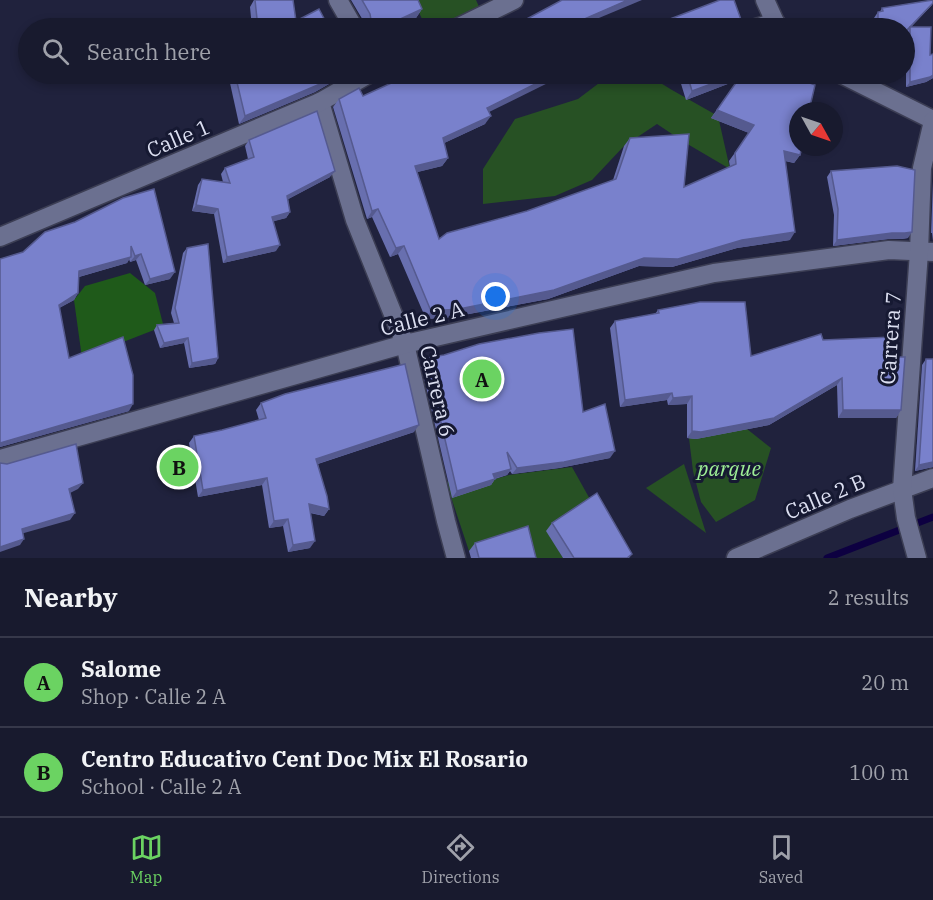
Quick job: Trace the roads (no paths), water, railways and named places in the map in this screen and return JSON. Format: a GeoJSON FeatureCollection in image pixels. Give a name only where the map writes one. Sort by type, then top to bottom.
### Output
{"type":"FeatureCollection","features":[{"type":"Feature","properties":{"kind":"street"},"geometry":{"type":"LineString","coordinates":[[338,0],[348,18]]}},
{"type":"Feature","properties":{"kind":"street"},"geometry":{"type":"LineString","coordinates":[[477,18],[514,0]]}},
{"type":"Feature","properties":{"kind":"street"},"geometry":{"type":"LineString","coordinates":[[765,0],[774,18]]}},
{"type":"Feature","properties":{"kind":"street","name":"Calle 1"},"geometry":{"type":"LineString","coordinates":[[0,237],[320,102],[352,84]]}},
{"type":"Feature","properties":{"kind":"street"},"geometry":{"type":"LineString","coordinates":[[861,84],[933,121]]}},
{"type":"Feature","properties":{"kind":"street","name":"Carrera 6"},"geometry":{"type":"LineString","coordinates":[[320,102],[355,220],[405,344],[456,558]]}},
{"type":"Feature","properties":{"kind":"street","name":"Carrera 7"},"geometry":{"type":"LineString","coordinates":[[916,557],[904,510],[902,489],[926,252],[922,168],[933,121]]}},
{"type":"Feature","properties":{"kind":"street","name":"Calle 2 A"},"geometry":{"type":"LineString","coordinates":[[0,459],[405,344],[714,273],[889,250],[926,252]]}},
{"type":"Feature","properties":{"kind":"street","name":"Calle 2 B"},"geometry":{"type":"LineString","coordinates":[[736,558],[850,509],[933,478]]}},
{"type":"Feature","properties":{"kind":"waterway"},"geometry":{"type":"LineString","coordinates":[[827,558],[933,517]]}},
{"type":"Feature","properties":{"kind":"place","name":"Salome"},"geometry":{"type":"Point","coordinates":[482,379]}},
{"type":"Feature","properties":{"kind":"place","name":"Centro Educativo Cent Doc Mix El Rosario"},"geometry":{"type":"Point","coordinates":[179,467]}},
{"type":"Feature","properties":{"kind":"park label","name":"parque"},"geometry":{"type":"Point","coordinates":[729,468]}}]}
